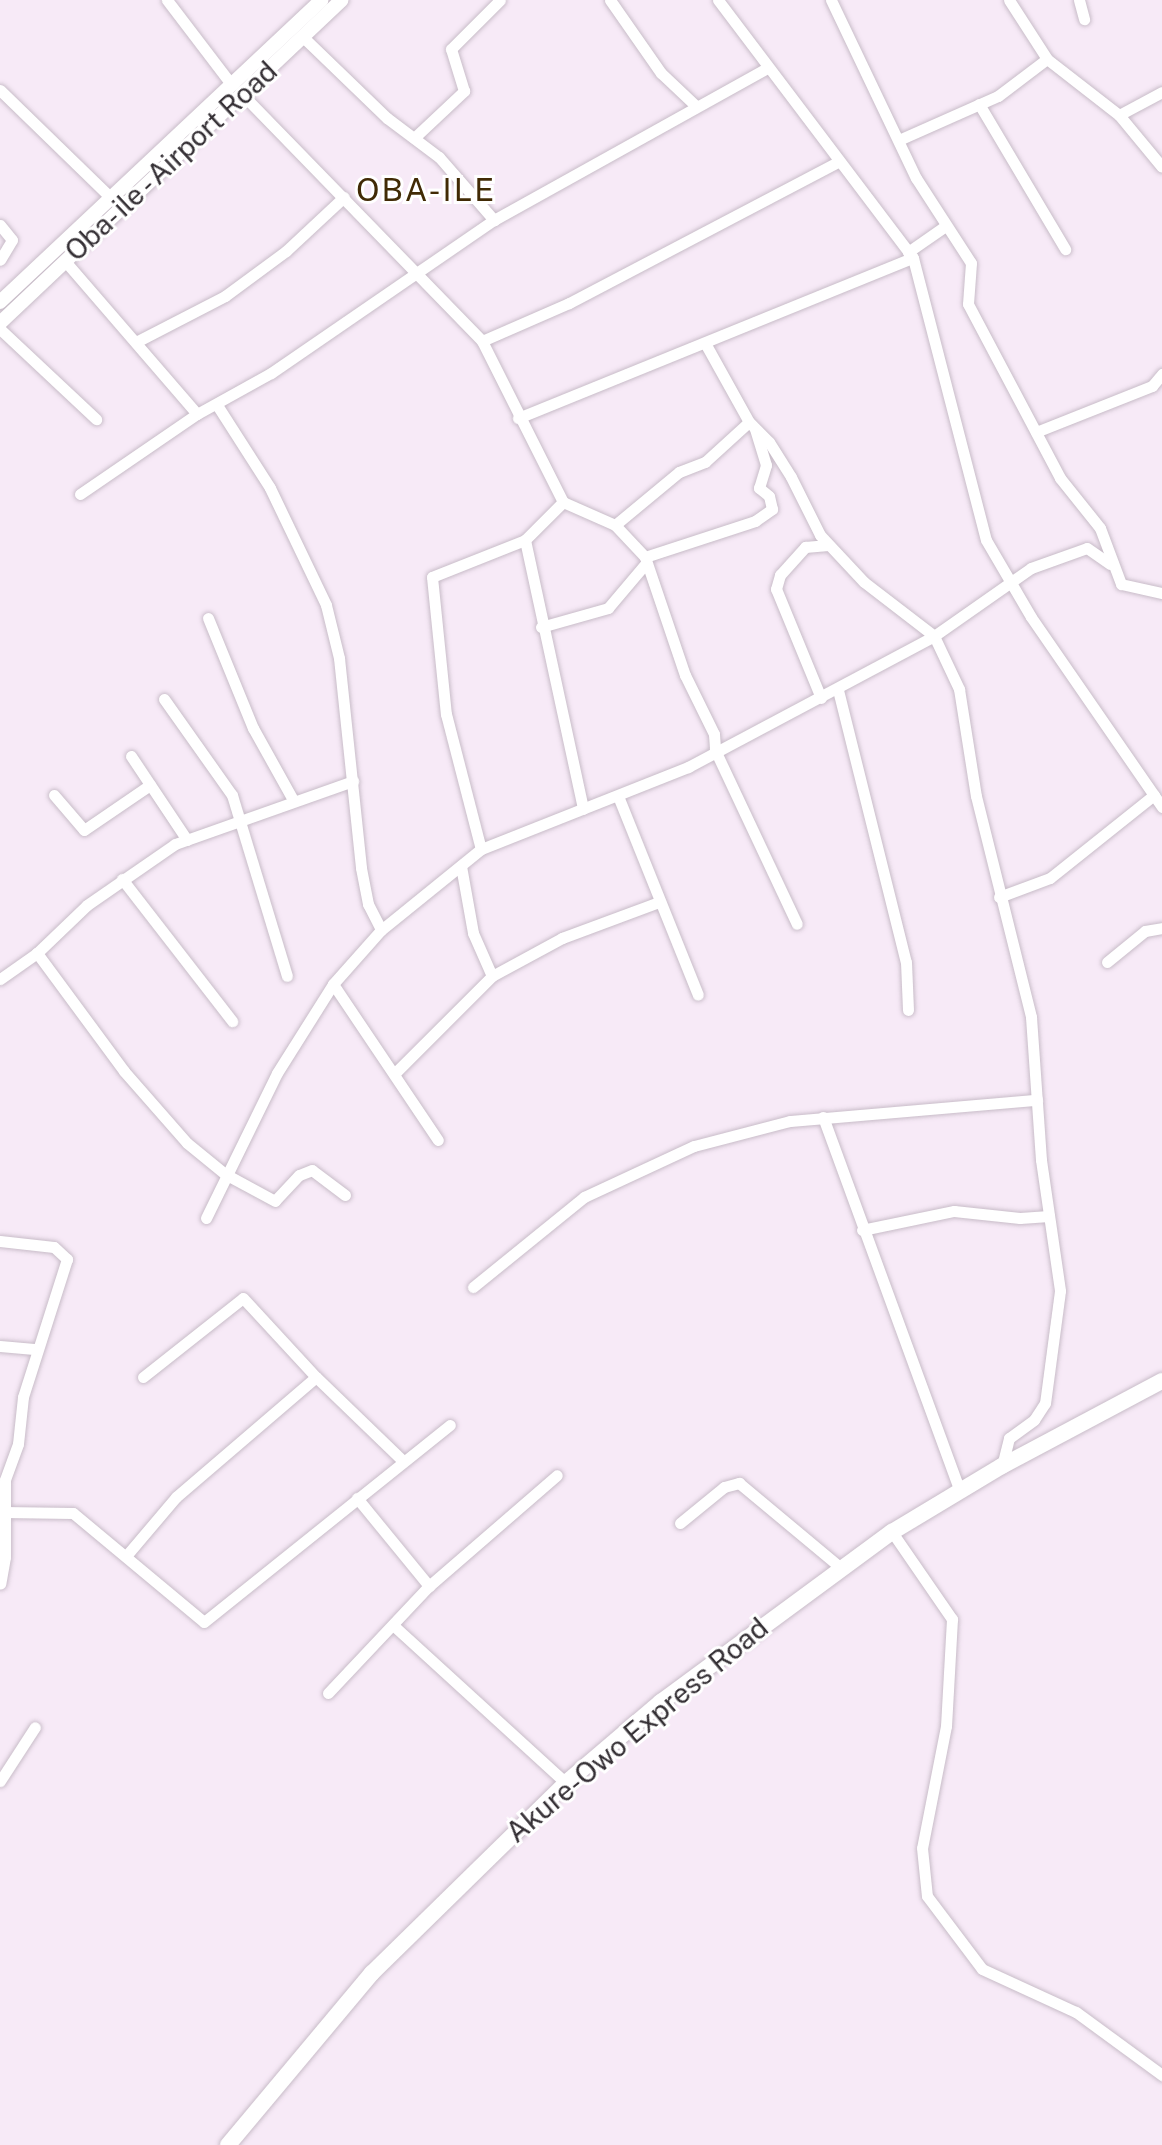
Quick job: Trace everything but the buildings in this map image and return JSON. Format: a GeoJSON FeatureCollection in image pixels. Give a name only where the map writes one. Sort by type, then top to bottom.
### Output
{"type":"FeatureCollection","features":[{"type":"Feature","properties":{"kind":"highway","name":"Akure-Owo Express Road"},"geometry":{"type":"LineString","coordinates":[[228,2145],[372,1973],[566,1783],[661,1702],[892,1532],[1002,1466],[1162,1381]]}},
{"type":"Feature","properties":{"kind":"main road","name":"Oba- ile - Airport Road"},"geometry":{"type":"LineString","coordinates":[[0,302],[95,223],[236,89],[322,0]]}},
{"type":"Feature","properties":{"kind":"main road","name":"Oba- ile - Airport Road"},"geometry":{"type":"LineString","coordinates":[[0,323],[65,261],[111,198],[236,89],[303,37],[341,0]]}},
{"type":"Feature","properties":{"kind":"street"},"geometry":{"type":"LineString","coordinates":[[167,0],[236,89],[482,341],[518,418],[563,502],[615,525],[646,560],[685,675],[714,734],[715,750],[797,924]]}},
{"type":"Feature","properties":{"kind":"street"},"geometry":{"type":"LineString","coordinates":[[414,138],[464,91],[451,49],[500,0]]}},
{"type":"Feature","properties":{"kind":"street"},"geometry":{"type":"LineString","coordinates":[[610,0],[661,73],[696,106]]}},
{"type":"Feature","properties":{"kind":"street"},"geometry":{"type":"LineString","coordinates":[[718,0],[836,163],[910,255],[970,464],[976,512],[1013,586],[1162,807]]}},
{"type":"Feature","properties":{"kind":"street"},"geometry":{"type":"LineString","coordinates":[[831,0],[944,227],[974,269],[968,304],[972,314],[1060,478],[1105,538],[1110,564],[1121,584],[1162,593]]}},
{"type":"Feature","properties":{"kind":"street"},"geometry":{"type":"LineString","coordinates":[[1009,0],[1047,59],[1119,115],[1162,167]]}},
{"type":"Feature","properties":{"kind":"street"},"geometry":{"type":"LineString","coordinates":[[1079,0],[1084,19]]}},
{"type":"Feature","properties":{"kind":"street"},"geometry":{"type":"LineString","coordinates":[[303,37],[454,173],[494,220]]}},
{"type":"Feature","properties":{"kind":"street"},"geometry":{"type":"LineString","coordinates":[[901,139],[979,104],[1047,59]]}},
{"type":"Feature","properties":{"kind":"street"},"geometry":{"type":"LineString","coordinates":[[80,494],[197,414],[217,405],[419,274],[494,220],[767,68]]}},
{"type":"Feature","properties":{"kind":"street"},"geometry":{"type":"LineString","coordinates":[[0,90],[111,198]]}},
{"type":"Feature","properties":{"kind":"street"},"geometry":{"type":"LineString","coordinates":[[1119,115],[1162,92]]}},
{"type":"Feature","properties":{"kind":"street"},"geometry":{"type":"LineString","coordinates":[[979,104],[1065,249]]}},
{"type":"Feature","properties":{"kind":"street"},"geometry":{"type":"LineString","coordinates":[[482,341],[569,303],[836,163]]}},
{"type":"Feature","properties":{"kind":"street"},"geometry":{"type":"LineString","coordinates":[[136,342],[165,322],[225,296],[286,251],[344,197]]}},
{"type":"Feature","properties":{"kind":"street"},"geometry":{"type":"LineString","coordinates":[[0,225],[12,240],[0,260]]}},
{"type":"Feature","properties":{"kind":"street"},"geometry":{"type":"LineString","coordinates":[[518,418],[705,343],[910,255],[944,227]]}},
{"type":"Feature","properties":{"kind":"street"},"geometry":{"type":"LineString","coordinates":[[65,261],[197,414]]}},
{"type":"Feature","properties":{"kind":"street"},"geometry":{"type":"LineString","coordinates":[[0,329],[96,419]]}},
{"type":"Feature","properties":{"kind":"street"},"geometry":{"type":"LineString","coordinates":[[541,627],[608,608],[646,560],[755,521],[772,509],[769,496],[759,488],[766,465],[752,426],[705,343]]}},
{"type":"Feature","properties":{"kind":"street"},"geometry":{"type":"LineString","coordinates":[[1036,432],[1152,386],[1162,374]]}},
{"type":"Feature","properties":{"kind":"street"},"geometry":{"type":"LineString","coordinates":[[217,405],[270,488],[326,605],[339,658],[363,880],[381,930]]}},
{"type":"Feature","properties":{"kind":"street"},"geometry":{"type":"LineString","coordinates":[[615,525],[679,472],[705,462],[752,426]]}},
{"type":"Feature","properties":{"kind":"street"},"geometry":{"type":"LineString","coordinates":[[752,426],[773,447],[828,545],[864,582],[934,636],[959,689],[999,897],[1031,1017],[1049,1216],[1060,1291],[1045,1403],[1034,1420],[1009,1438],[1002,1466]]}},
{"type":"Feature","properties":{"kind":"street"},"geometry":{"type":"LineString","coordinates":[[481,849],[446,714],[431,586],[438,572],[525,540],[563,502]]}},
{"type":"Feature","properties":{"kind":"street"},"geometry":{"type":"LineString","coordinates":[[525,540],[541,627],[583,809]]}},
{"type":"Feature","properties":{"kind":"street"},"geometry":{"type":"LineString","coordinates":[[821,698],[776,589],[780,575],[805,547],[828,545]]}},
{"type":"Feature","properties":{"kind":"street"},"geometry":{"type":"LineString","coordinates":[[206,1218],[225,1174],[291,1048],[333,984],[381,930],[481,849],[618,796],[838,690],[934,636],[1013,586],[1031,568],[1081,548],[1094,550],[1110,564]]}},
{"type":"Feature","properties":{"kind":"street"},"geometry":{"type":"LineString","coordinates":[[208,618],[253,728],[293,800]]}},
{"type":"Feature","properties":{"kind":"street"},"geometry":{"type":"LineString","coordinates":[[838,690],[906,962],[908,1010]]}},
{"type":"Feature","properties":{"kind":"street"},"geometry":{"type":"LineString","coordinates":[[164,699],[232,795],[242,818],[287,976]]}},
{"type":"Feature","properties":{"kind":"street"},"geometry":{"type":"LineString","coordinates":[[131,756],[187,840]]}},
{"type":"Feature","properties":{"kind":"street"},"geometry":{"type":"LineString","coordinates":[[0,979],[37,953],[122,879],[187,840],[353,781]]}},
{"type":"Feature","properties":{"kind":"street"},"geometry":{"type":"LineString","coordinates":[[54,795],[84,830],[114,814],[150,785]]}},
{"type":"Feature","properties":{"kind":"street"},"geometry":{"type":"LineString","coordinates":[[999,897],[1050,878],[1154,795]]}},
{"type":"Feature","properties":{"kind":"street"},"geometry":{"type":"LineString","coordinates":[[618,796],[698,995]]}},
{"type":"Feature","properties":{"kind":"street"},"geometry":{"type":"LineString","coordinates":[[461,866],[473,933],[492,976]]}},
{"type":"Feature","properties":{"kind":"street"},"geometry":{"type":"LineString","coordinates":[[122,879],[232,1021]]}},
{"type":"Feature","properties":{"kind":"street"},"geometry":{"type":"LineString","coordinates":[[396,1072],[492,976],[562,938],[659,902]]}},
{"type":"Feature","properties":{"kind":"street"},"geometry":{"type":"LineString","coordinates":[[1107,962],[1145,931],[1162,928]]}},
{"type":"Feature","properties":{"kind":"street"},"geometry":{"type":"LineString","coordinates":[[37,953],[124,1071],[187,1143],[225,1174],[279,1201],[299,1175],[312,1170],[345,1195]]}},
{"type":"Feature","properties":{"kind":"street"},"geometry":{"type":"LineString","coordinates":[[333,984],[396,1072],[438,1140]]}},
{"type":"Feature","properties":{"kind":"street"},"geometry":{"type":"LineString","coordinates":[[473,1287],[554,1219],[612,1182],[694,1146],[778,1123],[1037,1100]]}},
{"type":"Feature","properties":{"kind":"street"},"geometry":{"type":"LineString","coordinates":[[823,1117],[960,1491]]}},
{"type":"Feature","properties":{"kind":"street"},"geometry":{"type":"LineString","coordinates":[[862,1230],[954,1211],[1020,1218],[1049,1216]]}},
{"type":"Feature","properties":{"kind":"street"},"geometry":{"type":"LineString","coordinates":[[0,1241],[54,1247],[67,1259],[23,1397],[18,1444],[5,1480],[5,1557],[0,1584]]}},
{"type":"Feature","properties":{"kind":"street"},"geometry":{"type":"LineString","coordinates":[[143,1377],[243,1298],[316,1377],[403,1461]]}},
{"type":"Feature","properties":{"kind":"street"},"geometry":{"type":"LineString","coordinates":[[0,1346],[37,1349]]}},
{"type":"Feature","properties":{"kind":"street"},"geometry":{"type":"LineString","coordinates":[[126,1556],[176,1497],[316,1377]]}},
{"type":"Feature","properties":{"kind":"street"},"geometry":{"type":"LineString","coordinates":[[3,1512],[64,1509],[126,1556],[199,1621],[209,1621],[450,1425]]}},
{"type":"Feature","properties":{"kind":"street"},"geometry":{"type":"LineString","coordinates":[[328,1693],[429,1586],[557,1475]]}},
{"type":"Feature","properties":{"kind":"street"},"geometry":{"type":"LineString","coordinates":[[680,1523],[724,1487],[739,1483],[841,1568]]}},
{"type":"Feature","properties":{"kind":"street"},"geometry":{"type":"LineString","coordinates":[[357,1498],[429,1586]]}},
{"type":"Feature","properties":{"kind":"street"},"geometry":{"type":"LineString","coordinates":[[892,1532],[952,1619],[946,1726],[922,1848],[927,1896],[982,1969],[1076,2012],[1162,2075]]}},
{"type":"Feature","properties":{"kind":"street"},"geometry":{"type":"LineString","coordinates":[[394,1626],[566,1783]]}},
{"type":"Feature","properties":{"kind":"street"},"geometry":{"type":"LineString","coordinates":[[0,1781],[35,1727]]}},
{"type":"Feature","properties":{"kind":"district","name":"OBA-ILE"},"geometry":{"type":"Point","coordinates":[426,190]}}]}
